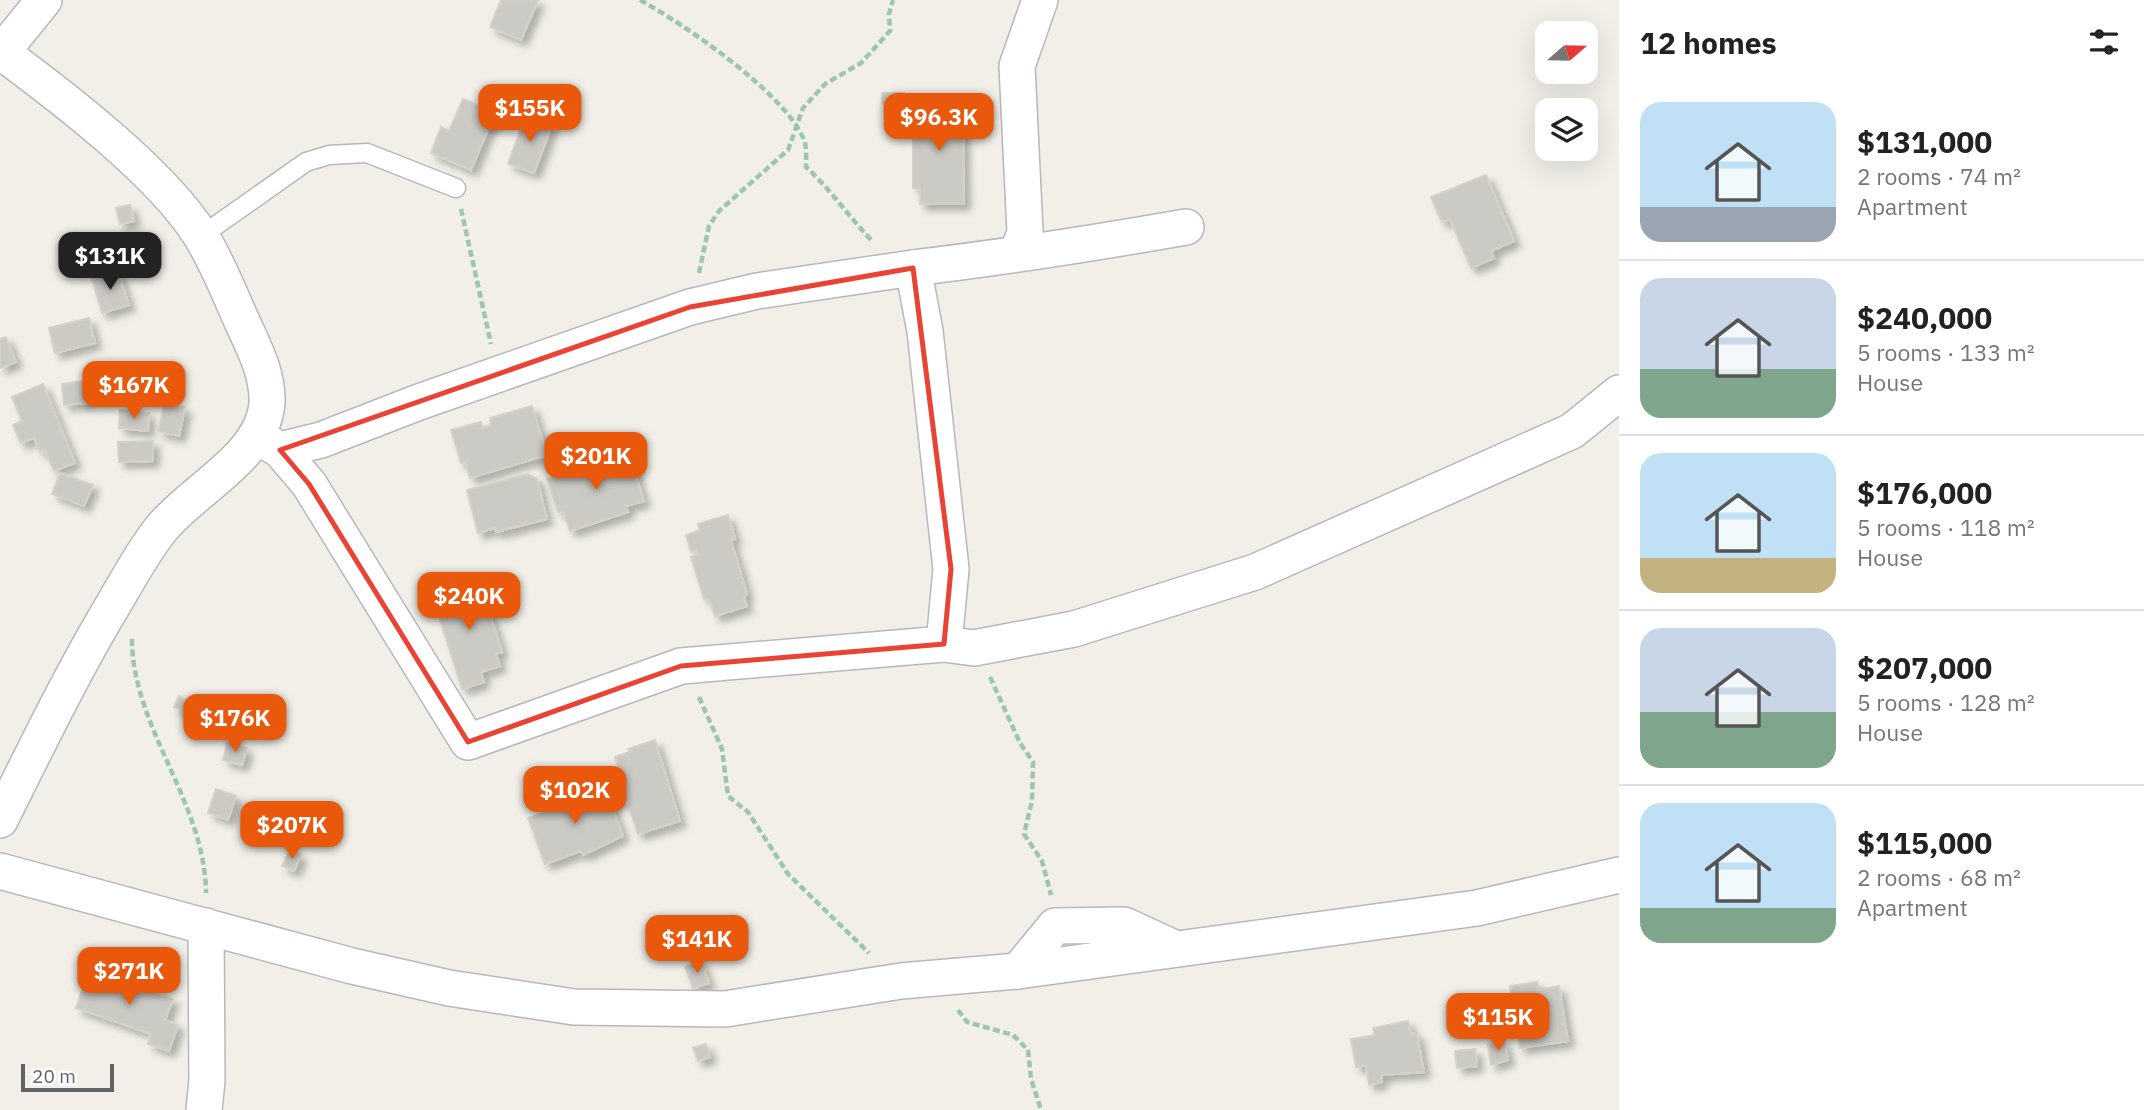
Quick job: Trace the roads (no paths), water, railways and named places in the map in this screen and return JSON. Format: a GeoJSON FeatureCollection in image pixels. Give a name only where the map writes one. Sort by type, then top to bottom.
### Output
{"type":"FeatureCollection","features":[{"type":"Feature","properties":{"kind":"street"},"geometry":{"type":"LineString","coordinates":[[44,0],[1,51],[147,173],[175,202],[201,236],[261,363],[269,443],[309,484],[468,741],[681,666],[959,646],[1074,629],[1255,572],[1572,431],[1619,393]]}},
{"type":"Feature","properties":{"kind":"street"},"geometry":{"type":"LineString","coordinates":[[1018,252],[1025,232],[1017,66],[1041,0]]}},
{"type":"Feature","properties":{"kind":"street"},"geometry":{"type":"LineString","coordinates":[[0,820],[89,644],[161,529],[196,492],[269,443],[321,440],[690,307],[757,291],[900,269],[1002,258],[1018,252],[1047,251],[1186,227]]}},
{"type":"Feature","properties":{"kind":"street"},"geometry":{"type":"LineString","coordinates":[[900,269],[925,331],[959,646]]}},
{"type":"Feature","properties":{"kind":"street"},"geometry":{"type":"LineString","coordinates":[[0,871],[352,967],[449,988],[574,1007],[725,1009],[901,981],[1018,971],[1477,908],[1619,875]]}},
{"type":"Feature","properties":{"kind":"street"},"geometry":{"type":"LineString","coordinates":[[1018,971],[1055,926],[1124,925],[1176,950]]}},
{"type":"Feature","properties":{"kind":"street"},"geometry":{"type":"LineString","coordinates":[[204,1110],[207,1080],[206,926]]}},
{"type":"Feature","properties":{"kind":"lane"},"geometry":{"type":"LineString","coordinates":[[201,236],[306,162],[329,155],[367,153],[456,188]]}}]}
